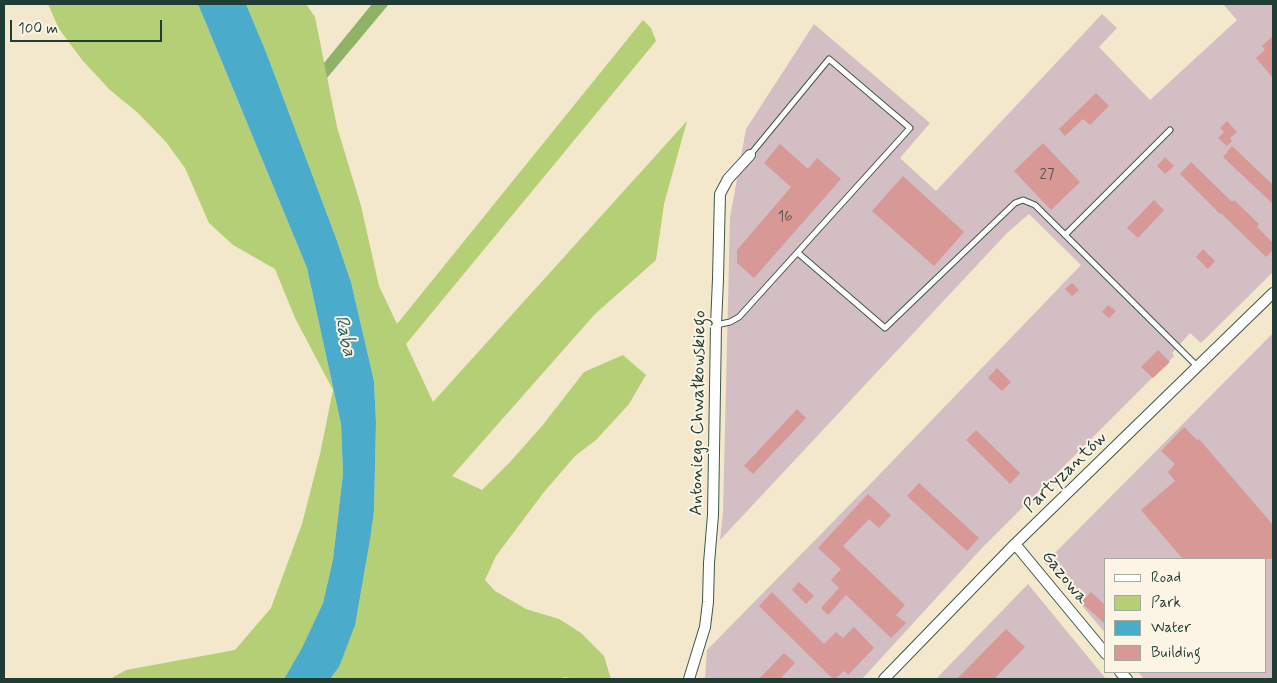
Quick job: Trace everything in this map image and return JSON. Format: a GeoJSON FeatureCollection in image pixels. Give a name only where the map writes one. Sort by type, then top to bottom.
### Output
{"type":"FeatureCollection","features":[{"type":"Feature","properties":{"kind":"street","name":"Antoniego Chwałkowskiego"},"geometry":{"type":"LineString","coordinates":[[690,679],[705,627],[708,602],[713,515],[720,194],[728,179],[750,154]]}},
{"type":"Feature","properties":{"kind":"street","name":"Partyzantów"},"geometry":{"type":"LineString","coordinates":[[884,679],[1016,544],[1273,293]]}},
{"type":"Feature","properties":{"kind":"street","name":"Gazowa"},"geometry":{"type":"LineString","coordinates":[[1016,544],[1104,652]]}},
{"type":"Feature","properties":{"kind":"lane"},"geometry":{"type":"LineString","coordinates":[[716,325],[730,322],[739,317],[910,128],[829,59],[750,154]]}},
{"type":"Feature","properties":{"kind":"lane"},"geometry":{"type":"LineString","coordinates":[[1065,236],[1170,130]]}},
{"type":"Feature","properties":{"kind":"lane"},"geometry":{"type":"LineString","coordinates":[[798,253],[885,328],[1015,203],[1023,200],[1035,205],[1198,367]]}},
{"type":"Feature","properties":{"kind":"shaded area"},"geometry":{"type":"Polygon","coordinates":[[[1223,4],[1273,4],[1273,272],[1201,343],[1190,333],[1172,353],[1174,356],[982,548],[862,679],[705,679],[707,650],[1081,265],[1029,214],[1007,233],[720,540],[723,512],[730,218],[746,129],[814,24],[930,123],[900,158],[936,191],[1102,14],[1117,28],[1099,47],[1150,100],[1237,20],[1223,4]]]}},
{"type":"Feature","properties":{"kind":"shaded area"},"geometry":{"type":"Polygon","coordinates":[[[1273,333],[1273,679],[1144,679],[1139,673],[1267,673],[1267,558],[1104,558],[1104,632],[1045,563],[1273,333]]]}},
{"type":"Feature","properties":{"kind":"shaded area"},"geometry":{"type":"Polygon","coordinates":[[[1028,584],[1106,679],[936,679],[1028,584]]]}},
{"type":"Feature","properties":{"kind":"green space"},"geometry":{"type":"Polygon","coordinates":[[[48,4],[198,4],[307,268],[341,424],[343,474],[333,559],[323,603],[302,649],[284,679],[110,679],[126,670],[235,650],[271,608],[302,524],[320,454],[333,390],[295,318],[275,269],[233,245],[209,223],[185,168],[166,142],[138,113],[110,90],[83,61],[59,29],[48,4]]]}},
{"type":"Feature","properties":{"kind":"green space"},"geometry":{"type":"Polygon","coordinates":[[[246,4],[306,4],[315,17],[337,127],[361,206],[379,286],[397,324],[643,20],[651,28],[656,41],[406,344],[433,402],[687,121],[664,204],[656,260],[595,314],[452,476],[482,490],[542,426],[584,372],[623,355],[646,375],[629,404],[596,440],[575,456],[544,492],[496,556],[485,580],[495,591],[526,609],[559,619],[581,633],[604,656],[611,679],[575,679],[564,677],[561,679],[330,679],[339,667],[374,511],[376,422],[374,381],[351,282],[266,52],[246,4]]]}},
{"type":"Feature","properties":{"kind":"green space"},"geometry":{"type":"Polygon","coordinates":[[[372,4],[389,4],[327,78],[324,63],[372,4]]]}},
{"type":"Feature","properties":{"kind":"water","name":"Raba"},"geometry":{"type":"Polygon","coordinates":[[[198,4],[246,4],[266,52],[351,282],[374,381],[376,422],[374,511],[370,539],[355,625],[339,667],[330,679],[284,679],[302,648],[323,603],[333,559],[343,474],[341,424],[307,268],[198,4]]]}},
{"type":"Feature","properties":{"kind":"building"},"geometry":{"type":"Polygon","coordinates":[[[1273,36],[1273,78],[1256,58],[1265,50],[1262,46],[1273,36]]]}},
{"type":"Feature","properties":{"kind":"building"},"geometry":{"type":"Polygon","coordinates":[[[1096,93],[1109,106],[1090,125],[1083,119],[1065,136],[1059,129],[1096,93]]]}},
{"type":"Feature","properties":{"kind":"building"},"geometry":{"type":"Polygon","coordinates":[[[1227,121],[1237,132],[1230,138],[1232,141],[1227,146],[1218,138],[1224,132],[1220,128],[1227,121]]]}},
{"type":"Feature","properties":{"kind":"building"},"geometry":{"type":"Polygon","coordinates":[[[1043,143],[1080,182],[1051,210],[1014,171],[1043,143]]]}},
{"type":"Feature","properties":{"kind":"building"},"geometry":{"type":"Polygon","coordinates":[[[780,144],[808,169],[817,158],[841,179],[754,278],[737,263],[737,250],[791,187],[764,163],[780,144]]]}},
{"type":"Feature","properties":{"kind":"building"},"geometry":{"type":"Polygon","coordinates":[[[1232,146],[1273,185],[1273,204],[1223,157],[1232,146]]]}},
{"type":"Feature","properties":{"kind":"building"},"geometry":{"type":"Polygon","coordinates":[[[1165,157],[1174,166],[1165,174],[1157,166],[1165,157]]]}},
{"type":"Feature","properties":{"kind":"building"},"geometry":{"type":"Polygon","coordinates":[[[1191,162],[1232,202],[1234,200],[1259,224],[1257,227],[1273,243],[1273,250],[1266,257],[1180,174],[1191,162]]]}},
{"type":"Feature","properties":{"kind":"building"},"geometry":{"type":"Polygon","coordinates":[[[903,176],[964,232],[934,266],[872,211],[903,176]]]}},
{"type":"Feature","properties":{"kind":"building"},"geometry":{"type":"Polygon","coordinates":[[[1154,200],[1164,210],[1138,238],[1127,228],[1154,200]]]}},
{"type":"Feature","properties":{"kind":"building"},"geometry":{"type":"Polygon","coordinates":[[[1203,249],[1215,261],[1208,269],[1196,257],[1203,249]]]}},
{"type":"Feature","properties":{"kind":"building"},"geometry":{"type":"Polygon","coordinates":[[[1072,283],[1079,290],[1072,296],[1065,289],[1072,283]]]}},
{"type":"Feature","properties":{"kind":"building"},"geometry":{"type":"Polygon","coordinates":[[[1108,305],[1116,311],[1109,318],[1102,312],[1108,305]]]}},
{"type":"Feature","properties":{"kind":"building"},"geometry":{"type":"Polygon","coordinates":[[[1158,350],[1170,362],[1153,378],[1141,367],[1158,350]]]}},
{"type":"Feature","properties":{"kind":"building"},"geometry":{"type":"Polygon","coordinates":[[[997,368],[1011,382],[1002,391],[988,378],[997,368]]]}},
{"type":"Feature","properties":{"kind":"building"},"geometry":{"type":"Polygon","coordinates":[[[797,409],[806,418],[753,474],[744,466],[797,409]]]}},
{"type":"Feature","properties":{"kind":"building"},"geometry":{"type":"Polygon","coordinates":[[[1184,427],[1198,441],[1199,439],[1273,525],[1273,559],[1182,558],[1141,510],[1175,481],[1168,472],[1175,464],[1161,451],[1184,427]]]}},
{"type":"Feature","properties":{"kind":"building"},"geometry":{"type":"Polygon","coordinates":[[[976,430],[1020,473],[1010,484],[966,440],[976,430]]]}},
{"type":"Feature","properties":{"kind":"building"},"geometry":{"type":"Polygon","coordinates":[[[919,483],[979,538],[967,551],[907,496],[919,483]]]}},
{"type":"Feature","properties":{"kind":"building"},"geometry":{"type":"Polygon","coordinates":[[[868,494],[891,515],[879,528],[869,519],[843,546],[905,605],[896,615],[906,623],[891,638],[846,595],[828,615],[821,608],[839,588],[831,580],[841,569],[818,548],[868,494]]]}},
{"type":"Feature","properties":{"kind":"building"},"geometry":{"type":"Polygon","coordinates":[[[799,582],[814,596],[806,604],[792,590],[799,582]]]}},
{"type":"Feature","properties":{"kind":"building"},"geometry":{"type":"Polygon","coordinates":[[[772,592],[824,644],[836,632],[843,638],[854,627],[874,648],[848,675],[844,671],[833,679],[759,606],[772,592]]]}},
{"type":"Feature","properties":{"kind":"building"},"geometry":{"type":"Polygon","coordinates":[[[1091,592],[1104,604],[1104,623],[1081,602],[1091,592]]]}},
{"type":"Feature","properties":{"kind":"building"},"geometry":{"type":"Polygon","coordinates":[[[1006,629],[1025,647],[994,679],[957,679],[1006,629]]]}},
{"type":"Feature","properties":{"kind":"building"},"geometry":{"type":"Polygon","coordinates":[[[784,653],[795,663],[780,679],[759,679],[784,653]]]}}]}
